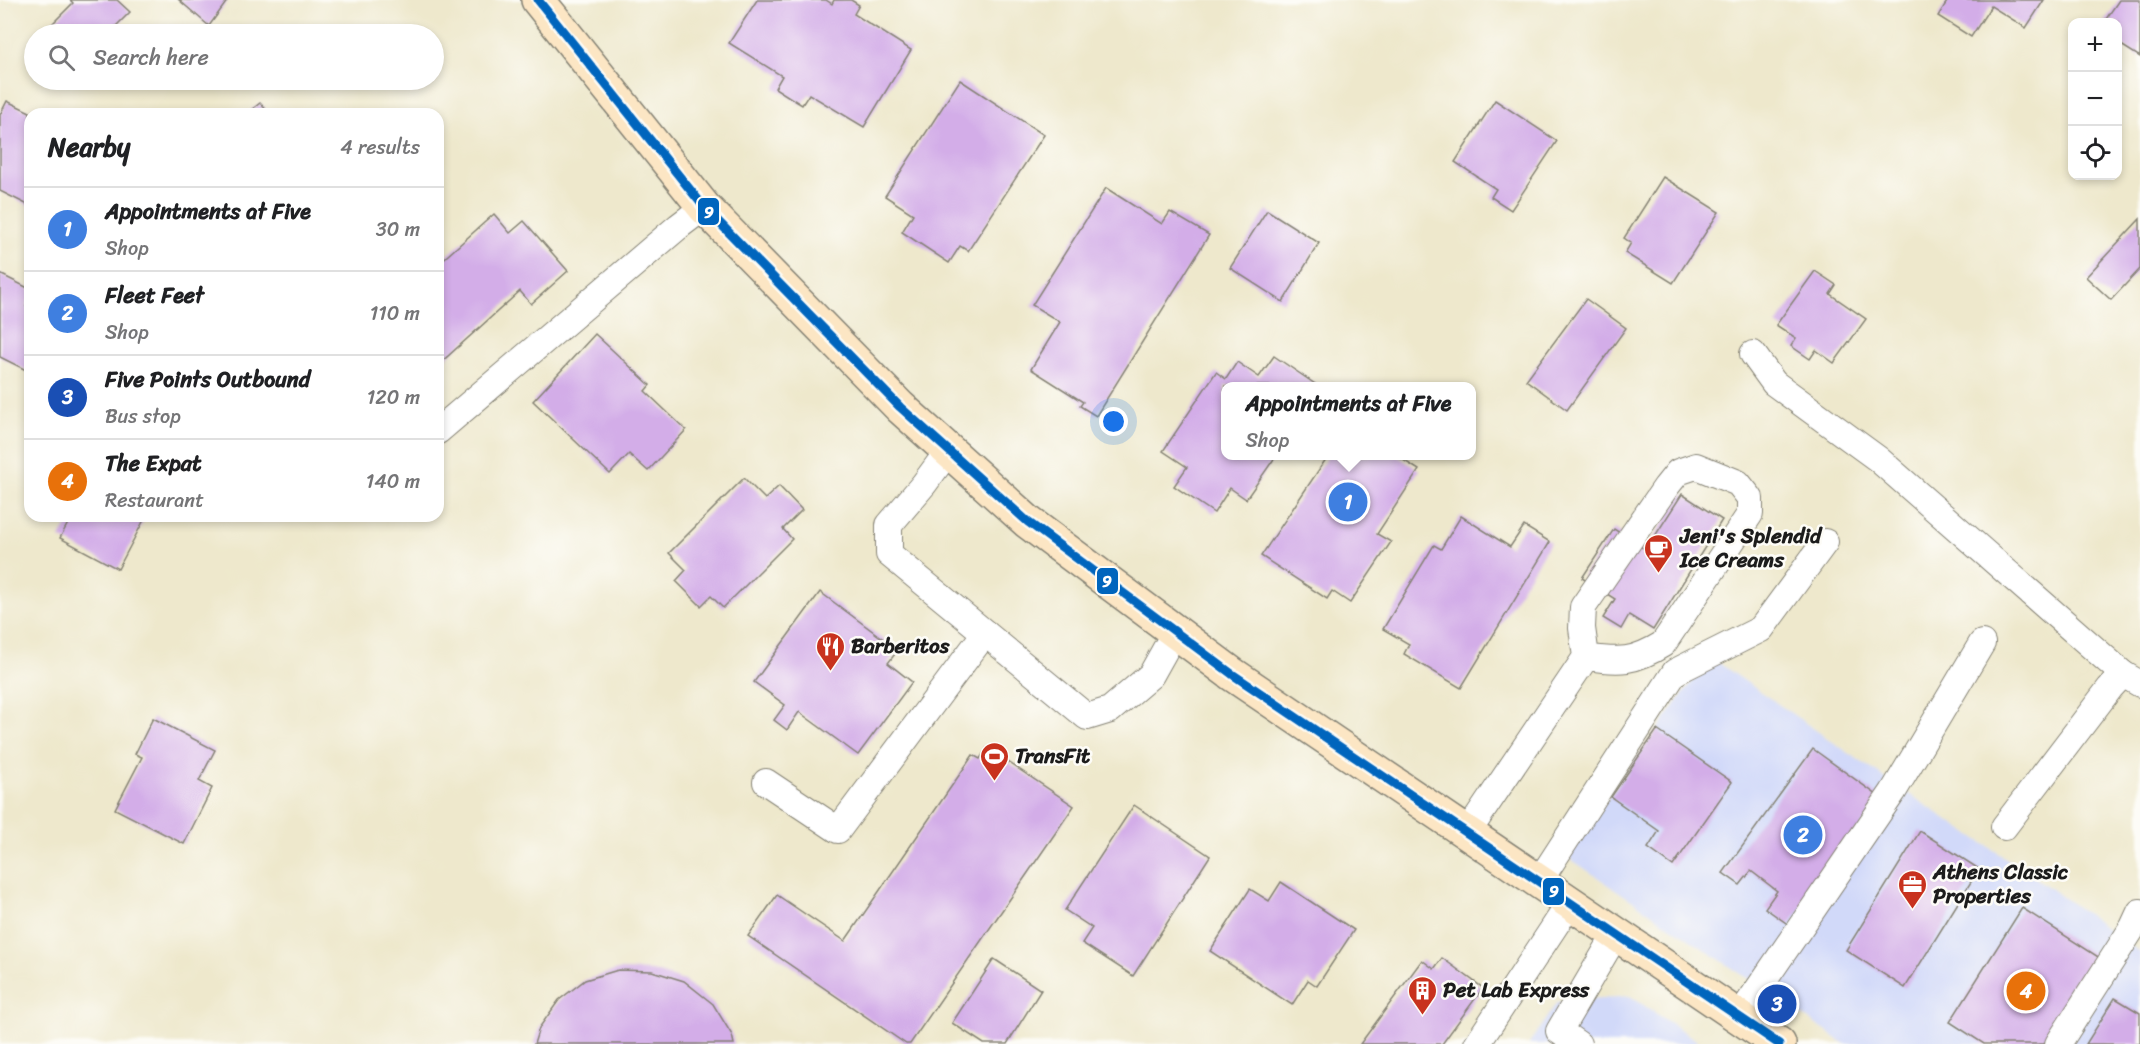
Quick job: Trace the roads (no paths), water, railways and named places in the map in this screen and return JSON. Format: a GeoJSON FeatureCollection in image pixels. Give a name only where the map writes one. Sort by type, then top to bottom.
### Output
{"type":"FeatureCollection","features":[{"type":"Feature","properties":{"kind":"main road"},"geometry":{"type":"LineString","coordinates":[[538,0],[704,207],[900,407],[1028,522],[1225,669],[1540,880],[1570,903],[1779,1044]]}},
{"type":"Feature","properties":{"kind":"lane"},"geometry":{"type":"LineString","coordinates":[[444,426],[704,207]]}},
{"type":"Feature","properties":{"kind":"lane"},"geometry":{"type":"LineString","coordinates":[[1753,354],[1774,383],[1878,459],[2132,679],[2110,687],[2004,827]]}},
{"type":"Feature","properties":{"kind":"lane"},"geometry":{"type":"LineString","coordinates":[[949,450],[889,525],[890,554],[1088,717],[1110,710],[1151,675],[1175,632]]}},
{"type":"Feature","properties":{"kind":"lane"},"geometry":{"type":"LineString","coordinates":[[1468,832],[1586,657],[1582,628],[1583,607],[1666,487],[1678,472],[1696,466],[1738,483],[1750,498],[1750,514],[1664,644],[1643,656],[1615,661],[1586,657]]}},
{"type":"Feature","properties":{"kind":"lane"},"geometry":{"type":"LineString","coordinates":[[1540,880],[1675,672],[1761,629],[1825,542]]}},
{"type":"Feature","properties":{"kind":"lane"},"geometry":{"type":"LineString","coordinates":[[766,782],[837,830],[985,633]]}},
{"type":"Feature","properties":{"kind":"lane"},"geometry":{"type":"LineString","coordinates":[[1739,1017],[1893,792],[1982,643]]}},
{"type":"Feature","properties":{"kind":"lane"},"geometry":{"type":"LineString","coordinates":[[1477,1044],[1570,903]]}},
{"type":"Feature","properties":{"kind":"lane"},"geometry":{"type":"LineString","coordinates":[[2058,1044],[2133,927],[2140,912]]}},
{"type":"Feature","properties":{"kind":"lane"},"geometry":{"type":"LineString","coordinates":[[1561,1040],[1616,934]]}},
{"type":"Feature","properties":{"kind":"place","name":"Appointments at Five"},"geometry":{"type":"Point","coordinates":[1348,502]}},
{"type":"Feature","properties":{"kind":"place","name":"Jeni's Splendid Ice Creams"},"geometry":{"type":"Point","coordinates":[1659,574]}},
{"type":"Feature","properties":{"kind":"place","name":"Barberitos"},"geometry":{"type":"Point","coordinates":[830,672]}},
{"type":"Feature","properties":{"kind":"place","name":"TransFit"},"geometry":{"type":"Point","coordinates":[994,782]}},
{"type":"Feature","properties":{"kind":"place","name":"Fleet Feet"},"geometry":{"type":"Point","coordinates":[1803,835]}},
{"type":"Feature","properties":{"kind":"place","name":"Athens Classic Properties"},"geometry":{"type":"Point","coordinates":[1912,910]}},
{"type":"Feature","properties":{"kind":"place","name":"The Expat"},"geometry":{"type":"Point","coordinates":[2026,991]}},
{"type":"Feature","properties":{"kind":"place","name":"Five Points Outbound"},"geometry":{"type":"Point","coordinates":[1777,1004]}},
{"type":"Feature","properties":{"kind":"place","name":"Pet Lab Express"},"geometry":{"type":"Point","coordinates":[1422,1016]}}]}
